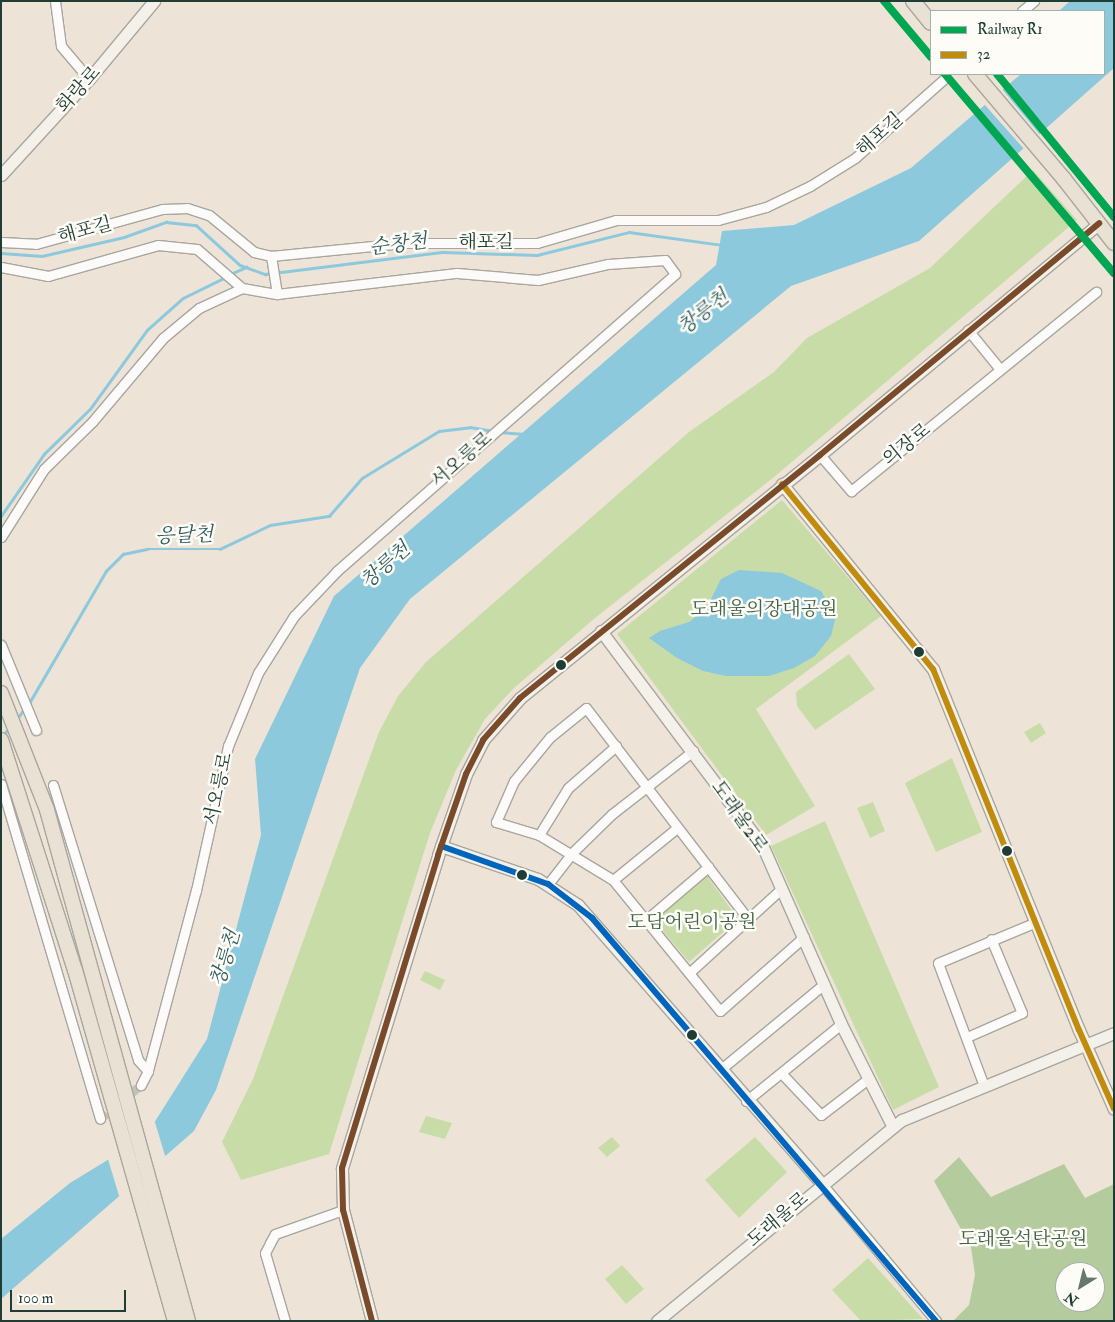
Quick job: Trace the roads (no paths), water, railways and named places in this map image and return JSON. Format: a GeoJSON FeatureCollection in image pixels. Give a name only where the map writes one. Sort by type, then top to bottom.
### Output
{"type":"FeatureCollection","features":[{"type":"Feature","properties":{"kind":"main road"},"geometry":{"type":"LineString","coordinates":[[912,1],[930,22]]}},
{"type":"Feature","properties":{"kind":"main road"},"geometry":{"type":"LineString","coordinates":[[976,75],[1064,178],[1114,243]]}},
{"type":"Feature","properties":{"kind":"main road"},"geometry":{"type":"LineString","coordinates":[[1,693],[47,810],[131,1108],[188,1321]]}},
{"type":"Feature","properties":{"kind":"main road"},"geometry":{"type":"LineString","coordinates":[[2,743],[75,970],[175,1321]]}},
{"type":"Feature","properties":{"kind":"main road"},"geometry":{"type":"LineString","coordinates":[[158,1209],[170,1227],[198,1321]]}},
{"type":"Feature","properties":{"kind":"main road"},"geometry":{"type":"LineString","coordinates":[[145,1218],[142,1238],[165,1321]]}},
{"type":"Feature","properties":{"kind":"street"},"geometry":{"type":"LineString","coordinates":[[56,1],[61,46],[89,79]]}},
{"type":"Feature","properties":{"kind":"street","name":"화랑로"},"geometry":{"type":"LineString","coordinates":[[1,175],[89,79],[154,1]]}},
{"type":"Feature","properties":{"kind":"street"},"geometry":{"type":"LineString","coordinates":[[1023,10],[1034,1]]}},
{"type":"Feature","properties":{"kind":"street","name":"해포길"},"geometry":{"type":"LineString","coordinates":[[1,242],[36,244],[162,209],[187,208],[209,215],[254,252],[272,259],[404,243],[537,243],[616,220],[718,220],[766,207],[810,186],[855,158],[944,79]]}},
{"type":"Feature","properties":{"kind":"street"},"geometry":{"type":"LineString","coordinates":[[372,1321],[343,1210],[342,1168],[348,1140],[466,774],[493,727],[520,698],[820,455],[1099,222]]}},
{"type":"Feature","properties":{"kind":"street"},"geometry":{"type":"LineString","coordinates":[[1,267],[48,276],[158,245],[198,249],[240,286],[199,308],[163,338],[92,422],[44,469],[1,537]]}},
{"type":"Feature","properties":{"kind":"street"},"geometry":{"type":"LineString","coordinates":[[272,259],[277,290]]}},
{"type":"Feature","properties":{"kind":"street","name":"서오릉로"},"geometry":{"type":"LineString","coordinates":[[141,1085],[148,1071],[198,881],[228,746],[258,673],[294,616],[337,571],[675,274],[665,260],[608,264],[538,280],[457,273],[277,290],[240,286]]}},
{"type":"Feature","properties":{"kind":"street","name":"의장로"},"geometry":{"type":"LineString","coordinates":[[820,455],[851,490],[999,368],[1096,292]]}},
{"type":"Feature","properties":{"kind":"street"},"geometry":{"type":"LineString","coordinates":[[968,330],[999,368]]}},
{"type":"Feature","properties":{"kind":"street"},"geometry":{"type":"LineString","coordinates":[[782,484],[933,669],[1114,1109]]}},
{"type":"Feature","properties":{"kind":"street","name":"도래울2로"},"geometry":{"type":"LineString","coordinates":[[601,631],[693,751],[763,847],[841,1024],[893,1126]]}},
{"type":"Feature","properties":{"kind":"street"},"geometry":{"type":"LineString","coordinates":[[1,645],[22,692],[36,730]]}},
{"type":"Feature","properties":{"kind":"street"},"geometry":{"type":"LineString","coordinates":[[748,919],[677,828],[648,786],[586,708],[537,751],[514,781],[496,822],[539,834],[613,880],[720,1011],[804,937]]}},
{"type":"Feature","properties":{"kind":"street"},"geometry":{"type":"LineString","coordinates":[[539,834],[568,788],[616,746]]}},
{"type":"Feature","properties":{"kind":"street"},"geometry":{"type":"LineString","coordinates":[[548,884],[572,853],[612,814],[693,751]]}},
{"type":"Feature","properties":{"kind":"street"},"geometry":{"type":"LineString","coordinates":[[1,784],[100,1119]]}},
{"type":"Feature","properties":{"kind":"street"},"geometry":{"type":"LineString","coordinates":[[53,785],[138,1060],[148,1071]]}},
{"type":"Feature","properties":{"kind":"street"},"geometry":{"type":"LineString","coordinates":[[613,880],[677,828]]}},
{"type":"Feature","properties":{"kind":"street"},"geometry":{"type":"LineString","coordinates":[[442,846],[548,884],[592,918],[746,1101],[822,1184],[936,1321]]}},
{"type":"Feature","properties":{"kind":"street"},"geometry":{"type":"LineString","coordinates":[[646,920],[708,867]]}},
{"type":"Feature","properties":{"kind":"street"},"geometry":{"type":"LineString","coordinates":[[689,973],[781,889]]}},
{"type":"Feature","properties":{"kind":"street"},"geometry":{"type":"LineString","coordinates":[[984,1086],[968,1037],[938,963],[991,939],[1036,922]]}},
{"type":"Feature","properties":{"kind":"street"},"geometry":{"type":"LineString","coordinates":[[968,1037],[1022,1013],[991,939]]}},
{"type":"Feature","properties":{"kind":"street"},"geometry":{"type":"LineString","coordinates":[[721,1069],[824,984]]}},
{"type":"Feature","properties":{"kind":"street"},"geometry":{"type":"LineString","coordinates":[[746,1101],[783,1075],[841,1024]]}},
{"type":"Feature","properties":{"kind":"street","name":"도래울로"},"geometry":{"type":"LineString","coordinates":[[657,1321],[893,1126],[984,1086],[1114,1033]]}},
{"type":"Feature","properties":{"kind":"street"},"geometry":{"type":"LineString","coordinates":[[783,1075],[821,1115],[868,1079]]}},
{"type":"Feature","properties":{"kind":"street"},"geometry":{"type":"LineString","coordinates":[[285,1321],[265,1253],[270,1243],[275,1234],[343,1210]]}},
{"type":"Feature","properties":{"kind":"water","name":"창릉천"},"geometry":{"type":"Polygon","coordinates":[[[1070,1],[1114,1],[1114,68],[919,241],[791,286],[410,599],[360,668],[216,1090],[194,1131],[1,1299],[1,1239],[70,1183],[106,1161],[154,1123],[207,1039],[261,835],[255,759],[334,596],[716,265],[722,231],[794,225],[911,168],[1020,75],[1105,75],[1105,10],[1060,10],[1070,1]]]}},
{"type":"Feature","properties":{"kind":"water"},"geometry":{"type":"Polygon","coordinates":[[[739,570],[782,573],[821,591],[836,616],[831,636],[815,656],[794,668],[769,676],[726,676],[703,671],[677,658],[649,638],[660,631],[689,622],[706,609],[721,579],[739,570]]]}},
{"type":"Feature","properties":{"kind":"waterway","name":"순창천"},"geometry":{"type":"LineString","coordinates":[[1,253],[42,256],[124,237],[166,222],[196,225],[240,265],[265,274],[442,252],[537,255],[629,232],[723,245]]}},
{"type":"Feature","properties":{"kind":"waterway"},"geometry":{"type":"LineString","coordinates":[[231,274],[246,267]]}},
{"type":"Feature","properties":{"kind":"waterway"},"geometry":{"type":"LineString","coordinates":[[1,516],[44,454],[90,409],[147,330],[183,298],[226,277]]}},
{"type":"Feature","properties":{"kind":"waterway","name":"응달천"},"geometry":{"type":"LineString","coordinates":[[28,705],[106,571],[123,554],[147,549],[220,549],[270,525],[329,516],[362,478],[439,431],[470,427],[493,431]]}},
{"type":"Feature","properties":{"kind":"waterway","name":"응달천"},"geometry":{"type":"LineString","coordinates":[[498,432],[525,434]]}},
{"type":"Feature","properties":{"kind":"waterway","name":"응달천"},"geometry":{"type":"LineString","coordinates":[[17,719],[24,709]]}},
{"type":"Feature","properties":{"kind":"waterway","name":"응달천"},"geometry":{"type":"LineString","coordinates":[[2,736],[10,727]]}},
{"type":"Feature","properties":{"kind":"tunnel"},"geometry":{"type":"LineString","coordinates":[[100,1119],[141,1085]]}},
{"type":"Feature","properties":{"kind":"rail line","name":"R1"},"geometry":{"type":"LineString","coordinates":[[884,1],[930,56]]}},
{"type":"Feature","properties":{"kind":"rail line","name":"R1"},"geometry":{"type":"LineString","coordinates":[[946,75],[1114,273]]}},
{"type":"Feature","properties":{"kind":"rail line","name":"R1"},"geometry":{"type":"LineString","coordinates":[[998,75],[1114,217]]}},
{"type":"Feature","properties":{"kind":"park label","name":"도래울의장대공원"},"geometry":{"type":"Point","coordinates":[764,610]}},
{"type":"Feature","properties":{"kind":"park label","name":"도담어린이공원"},"geometry":{"type":"Point","coordinates":[692,923]}},
{"type":"Feature","properties":{"kind":"park label","name":"도래울석탄공원"},"geometry":{"type":"Point","coordinates":[1023,1240]}}]}
